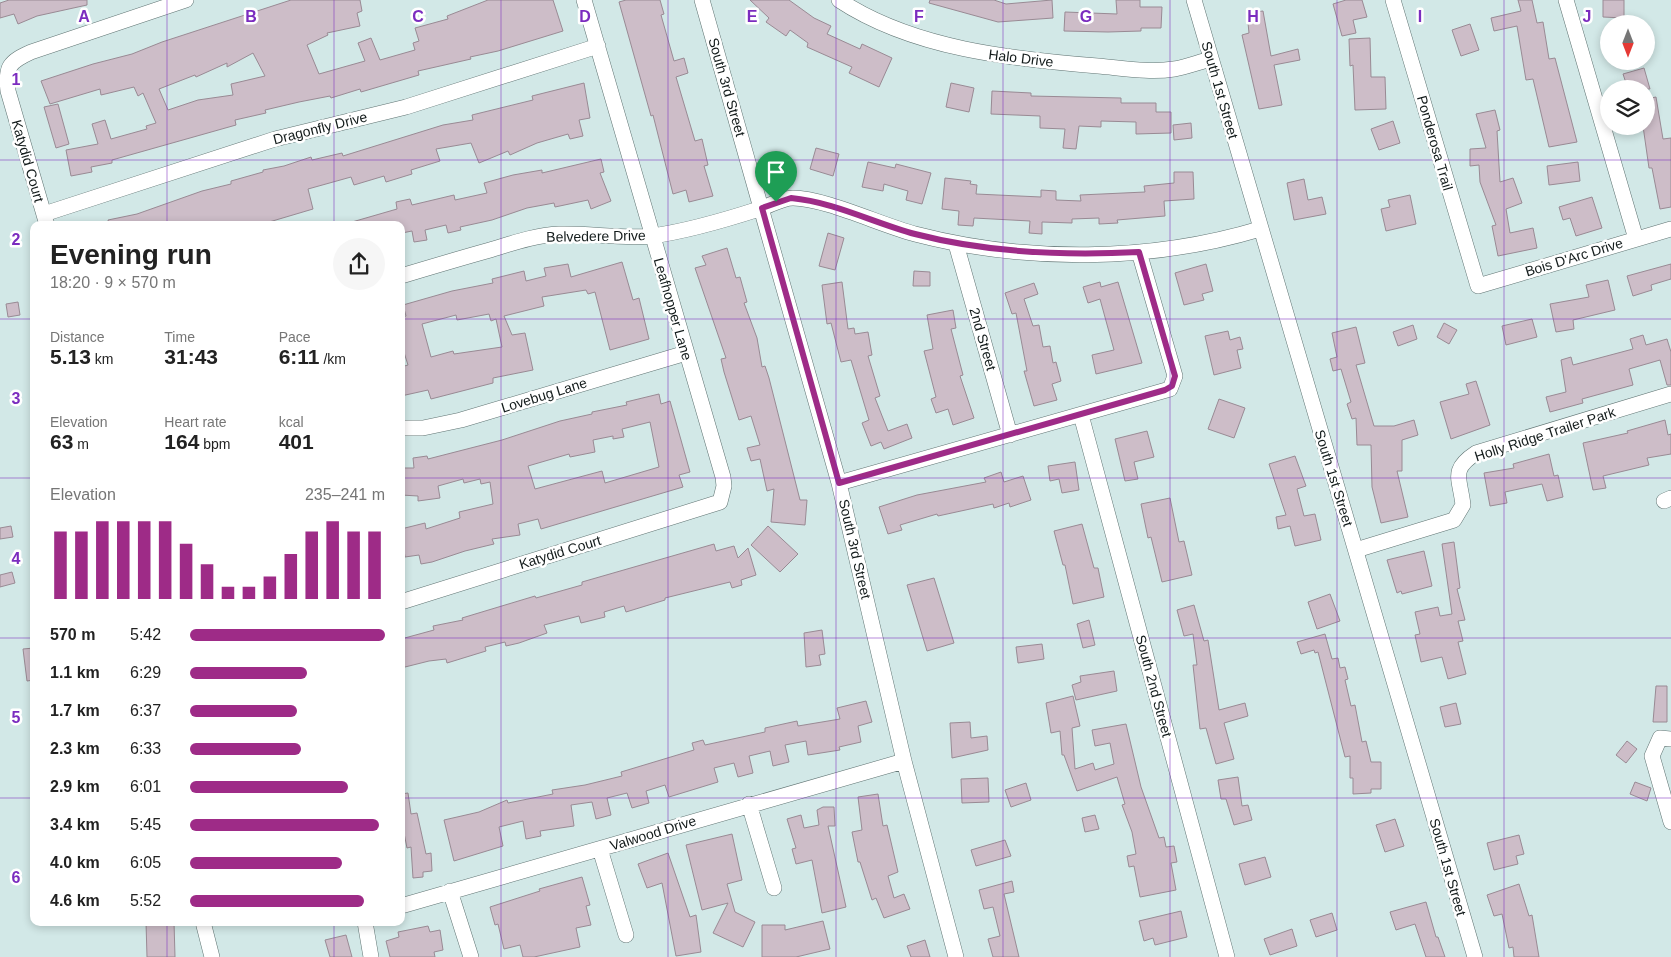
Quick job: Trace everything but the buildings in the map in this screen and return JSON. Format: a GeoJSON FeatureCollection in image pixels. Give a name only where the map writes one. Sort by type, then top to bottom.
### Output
{"type":"FeatureCollection","features":[{"type":"Feature","properties":{"kind":"street","name":"Leafhopper Lane"},"geometry":{"type":"LineString","coordinates":[[584,0],[723,477],[724,486],[720,502]]}},
{"type":"Feature","properties":{"kind":"street","name":"South 3rd Street"},"geometry":{"type":"LineString","coordinates":[[702,0],[839,483],[904,761],[956,957]]}},
{"type":"Feature","properties":{"kind":"street","name":"Halo Drive"},"geometry":{"type":"LineString","coordinates":[[840,0],[888,24],[946,46],[992,55],[1083,65],[1166,69],[1174,69],[1211,59]]}},
{"type":"Feature","properties":{"kind":"street","name":"South 1st Street"},"geometry":{"type":"LineString","coordinates":[[1194,0],[1475,957]]}},
{"type":"Feature","properties":{"kind":"street","name":"Ponderosa Trail"},"geometry":{"type":"LineString","coordinates":[[1393,0],[1478,286]]}},
{"type":"Feature","properties":{"kind":"street"},"geometry":{"type":"LineString","coordinates":[[1566,0],[1636,239]]}},
{"type":"Feature","properties":{"kind":"street"},"geometry":{"type":"LineString","coordinates":[[156,4],[177,1]]}},
{"type":"Feature","properties":{"kind":"street","name":"Katydid Court"},"geometry":{"type":"LineString","coordinates":[[46,220],[8,91],[6,78],[8,67],[17,58],[31,52],[156,4]]}},
{"type":"Feature","properties":{"kind":"street","name":"Dragonfly Drive"},"geometry":{"type":"LineString","coordinates":[[46,220],[275,139],[406,107],[598,46]]}},
{"type":"Feature","properties":{"kind":"street","name":"Belvedere Drive"},"geometry":{"type":"LineString","coordinates":[[405,275],[531,238],[558,234],[620,237],[652,236],[762,208],[791,198],[804,199],[878,223],[956,244],[1049,254],[1139,252],[1197,245],[1260,228]]}},
{"type":"Feature","properties":{"kind":"street","name":"Bois D'Arc Drive"},"geometry":{"type":"LineString","coordinates":[[1478,286],[1671,229]]}},
{"type":"Feature","properties":{"kind":"street","name":"2nd Street"},"geometry":{"type":"LineString","coordinates":[[956,244],[1010,435]]}},
{"type":"Feature","properties":{"kind":"street"},"geometry":{"type":"LineString","coordinates":[[839,483],[1165,390],[1174,383],[1175,376],[1139,252]]}},
{"type":"Feature","properties":{"kind":"street","name":"Lovebug Lane"},"geometry":{"type":"LineString","coordinates":[[405,428],[423,428],[461,420],[686,353]]}},
{"type":"Feature","properties":{"kind":"street","name":"Holly Ridge Trailer Park"},"geometry":{"type":"LineString","coordinates":[[1356,550],[1454,520],[1463,505],[1458,474],[1463,461],[1476,453],[1671,394]]}},
{"type":"Feature","properties":{"kind":"street","name":"South 2nd Street"},"geometry":{"type":"LineString","coordinates":[[1081,414],[1226,957]]}},
{"type":"Feature","properties":{"kind":"street","name":"Katydid Court"},"geometry":{"type":"LineString","coordinates":[[405,601],[720,502]]}},
{"type":"Feature","properties":{"kind":"street"},"geometry":{"type":"LineString","coordinates":[[1671,739],[1660,738],[1652,756],[1671,822]]}},
{"type":"Feature","properties":{"kind":"street","name":"Valwood Drive"},"geometry":{"type":"LineString","coordinates":[[405,905],[749,804],[904,761]]}},
{"type":"Feature","properties":{"kind":"street"},"geometry":{"type":"LineString","coordinates":[[749,804],[774,888]]}},
{"type":"Feature","properties":{"kind":"street"},"geometry":{"type":"LineString","coordinates":[[600,849],[626,935]]}},
{"type":"Feature","properties":{"kind":"street"},"geometry":{"type":"LineString","coordinates":[[450,891],[472,957]]}},
{"type":"Feature","properties":{"kind":"street"},"geometry":{"type":"LineString","coordinates":[[204,926],[212,957]]}},
{"type":"Feature","properties":{"kind":"street"},"geometry":{"type":"LineString","coordinates":[[366,926],[371,957]]}},
{"type":"Feature","properties":{"kind":"route"},"geometry":{"type":"LineString","coordinates":[[791,198],[804,199],[914,234],[956,244],[1049,254],[1139,252],[1175,376],[1174,383],[1170,389],[839,483],[762,208],[776,202],[791,198]]}}]}
